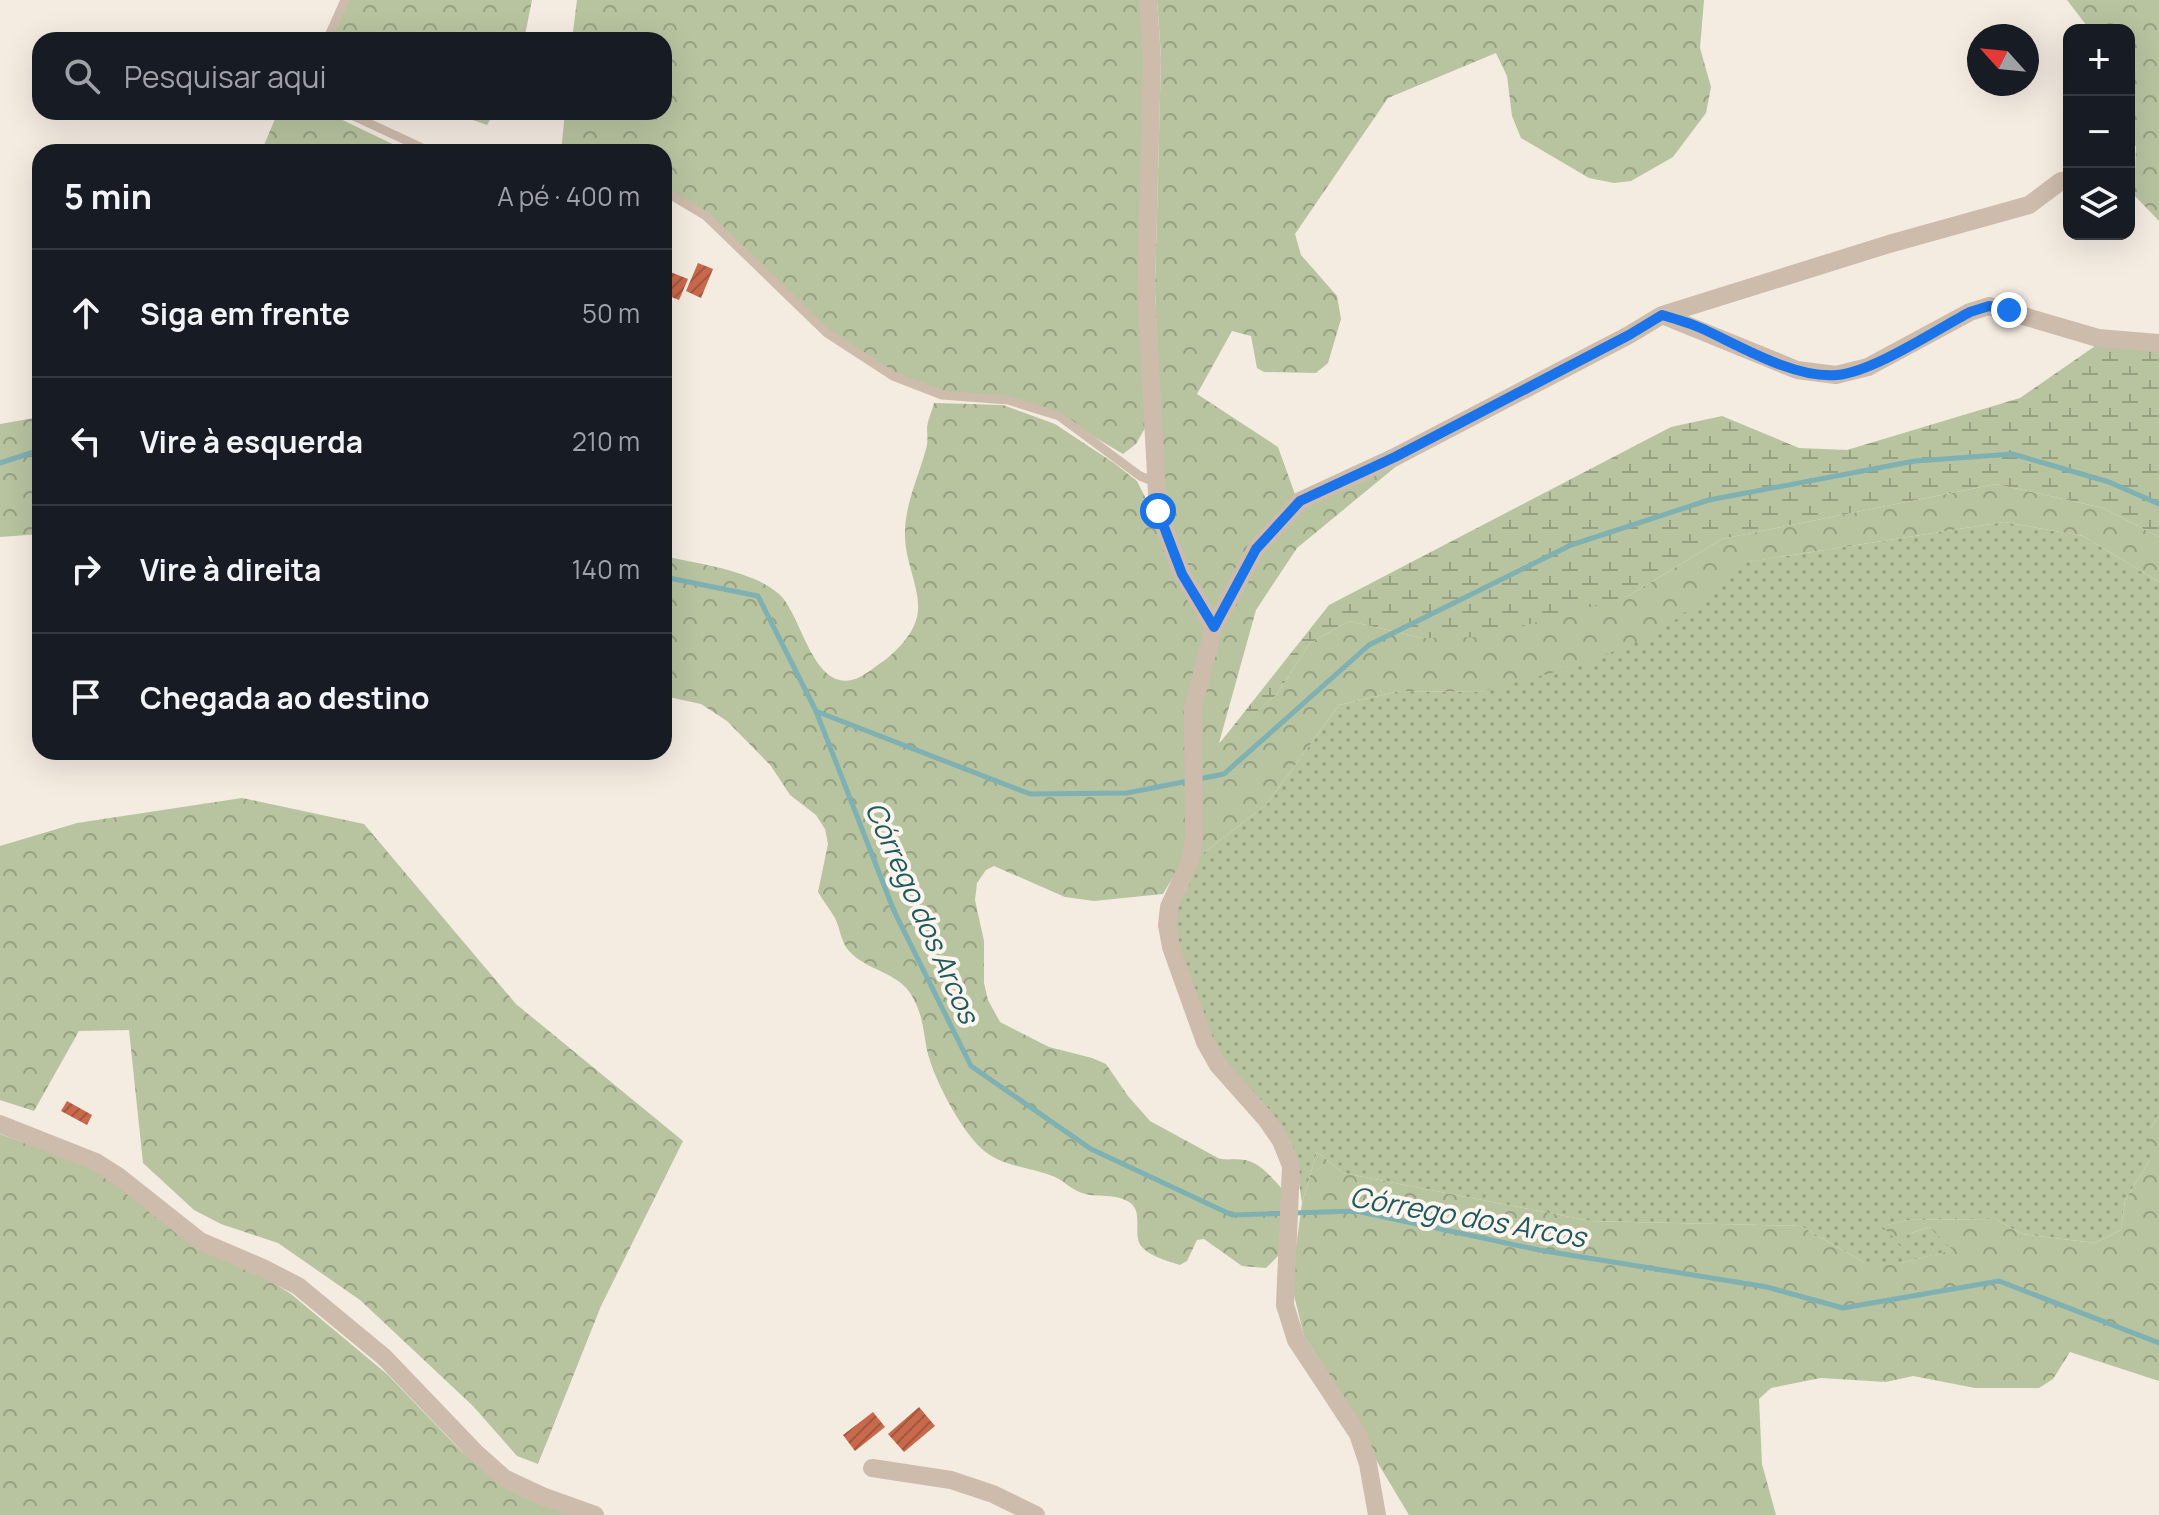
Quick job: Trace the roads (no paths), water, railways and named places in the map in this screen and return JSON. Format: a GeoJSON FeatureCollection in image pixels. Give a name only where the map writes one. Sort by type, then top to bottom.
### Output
{"type":"FeatureCollection","features":[{"type":"Feature","properties":{"kind":"street"},"geometry":{"type":"LineString","coordinates":[[1148,0],[1152,58],[1146,291],[1158,511],[1182,574],[1214,627]]}},
{"type":"Feature","properties":{"kind":"street"},"geometry":{"type":"LineString","coordinates":[[1377,1515],[1368,1464],[1358,1434],[1296,1340],[1285,1305],[1291,1166],[1281,1141],[1266,1119],[1218,1065],[1205,1042],[1171,947],[1167,925],[1169,907],[1190,861],[1194,839],[1193,708],[1214,627],[1256,549],[1300,501],[1395,457],[1662,315],[1889,244],[2029,205],[2061,181]]}},
{"type":"Feature","properties":{"kind":"street"},"geometry":{"type":"LineString","coordinates":[[1662,315],[1797,370],[1836,375],[1868,367],[1970,312],[1989,306],[2098,338],[2159,343]]}},
{"type":"Feature","properties":{"kind":"street"},"geometry":{"type":"LineString","coordinates":[[0,1124],[96,1162],[200,1241],[298,1286],[384,1357],[504,1478],[595,1515]]}},
{"type":"Feature","properties":{"kind":"street"},"geometry":{"type":"LineString","coordinates":[[872,1468],[951,1480],[993,1494],[1036,1515]]}},
{"type":"Feature","properties":{"kind":"lane"},"geometry":{"type":"LineString","coordinates":[[331,32],[345,0]]}},
{"type":"Feature","properties":{"kind":"lane"},"geometry":{"type":"LineString","coordinates":[[362,120],[414,144]]}},
{"type":"Feature","properties":{"kind":"lane"},"geometry":{"type":"LineString","coordinates":[[672,196],[706,216],[827,333],[893,376],[942,395],[1008,400],[1059,416],[1140,476],[1155,482]]}},
{"type":"Feature","properties":{"kind":"waterway","name":"Córrego dos Arcos"},"geometry":{"type":"LineString","coordinates":[[0,463],[32,453]]}},
{"type":"Feature","properties":{"kind":"waterway"},"geometry":{"type":"LineString","coordinates":[[818,712],[1030,794],[1127,793],[1224,774],[1369,645],[1571,545],[1709,500],[1915,461],[2013,454],[2109,482],[2159,504]]}},
{"type":"Feature","properties":{"kind":"waterway","name":"Córrego dos Arcos"},"geometry":{"type":"LineString","coordinates":[[672,579],[758,596],[816,711],[894,911],[971,1066],[1091,1149],[1232,1215],[1356,1211],[1539,1250],[1767,1287],[1843,1308],[1999,1281],[2159,1343]]}}]}
